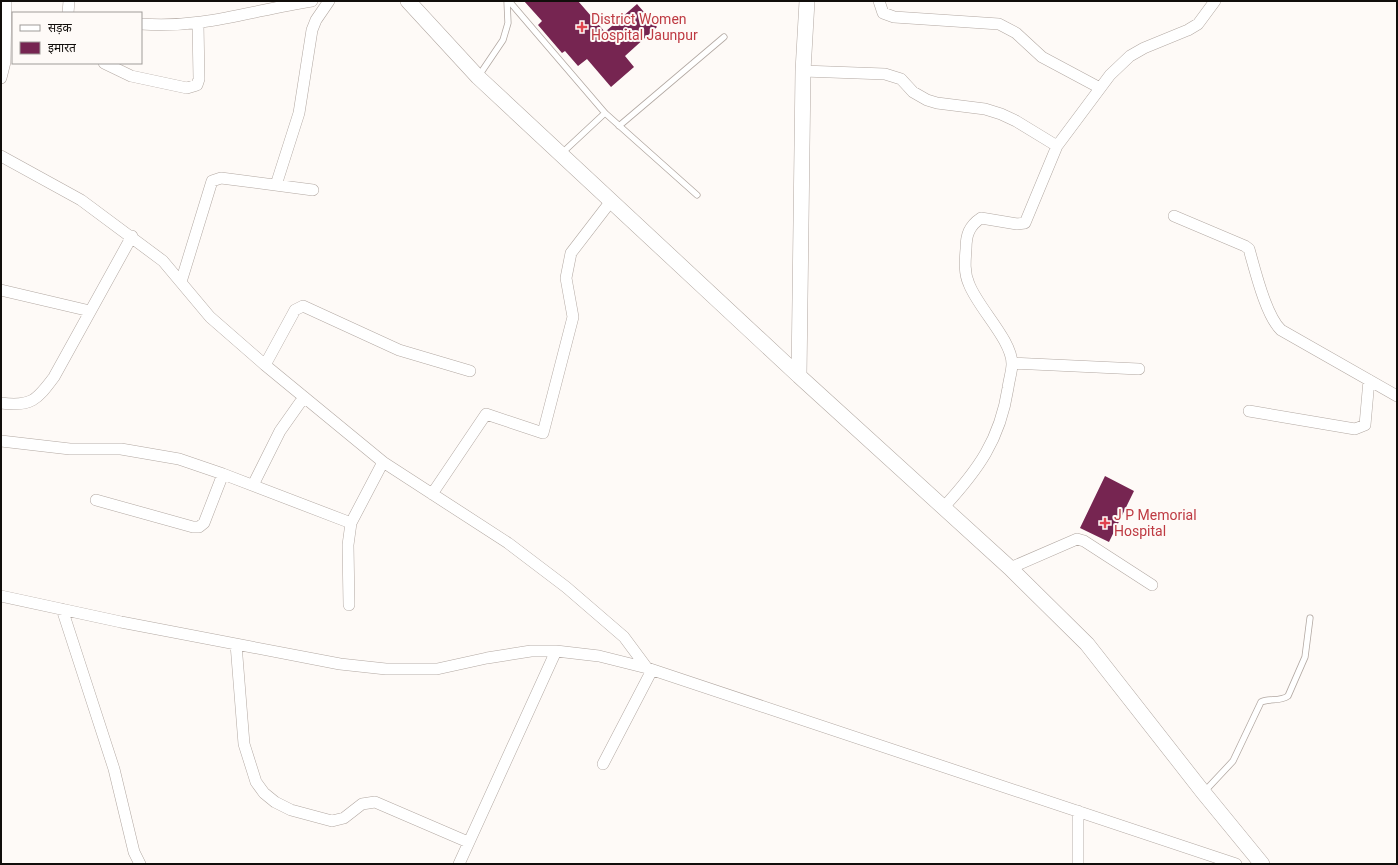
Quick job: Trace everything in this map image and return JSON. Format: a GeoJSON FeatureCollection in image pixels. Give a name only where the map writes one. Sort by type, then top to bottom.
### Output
{"type":"FeatureCollection","features":[{"type":"Feature","properties":{"kind":"main road"},"geometry":{"type":"LineString","coordinates":[[408,1],[478,77],[799,376],[1010,568],[1087,644],[1262,864]]}},
{"type":"Feature","properties":{"kind":"main road"},"geometry":{"type":"LineString","coordinates":[[799,376],[803,71],[807,1]]}},
{"type":"Feature","properties":{"kind":"street"},"geometry":{"type":"LineString","coordinates":[[1,78],[5,62],[10,18],[6,1]]}},
{"type":"Feature","properties":{"kind":"street"},"geometry":{"type":"LineString","coordinates":[[68,12],[69,1]]}},
{"type":"Feature","properties":{"kind":"street"},"geometry":{"type":"LineString","coordinates":[[142,24],[162,26],[198,24],[312,1]]}},
{"type":"Feature","properties":{"kind":"street"},"geometry":{"type":"LineString","coordinates":[[276,185],[299,113],[312,30],[316,20],[329,1]]}},
{"type":"Feature","properties":{"kind":"street"},"geometry":{"type":"LineString","coordinates":[[879,1],[884,12],[894,17],[999,24],[1016,33],[1042,57],[1100,88]]}},
{"type":"Feature","properties":{"kind":"street"},"geometry":{"type":"LineString","coordinates":[[943,508],[970,478],[986,454],[1006,405],[1012,363],[1007,346],[976,300],[969,284],[965,267],[966,236],[972,224],[981,218],[1017,224],[1026,223],[1057,146],[1110,75],[1130,56],[1198,24],[1215,1]]}},
{"type":"Feature","properties":{"kind":"street"},"geometry":{"type":"LineString","coordinates":[[106,64],[119,72],[131,76],[187,88],[197,85],[199,79],[198,24]]}},
{"type":"Feature","properties":{"kind":"street"},"geometry":{"type":"LineString","coordinates":[[803,71],[885,74],[901,79],[914,92],[927,100],[937,103],[985,109],[1001,114],[1016,121],[1057,146]]}},
{"type":"Feature","properties":{"kind":"street"},"geometry":{"type":"LineString","coordinates":[[1,161],[80,200],[132,236],[163,261],[210,318],[265,365],[383,462],[508,543],[566,588],[624,637],[649,669]]}},
{"type":"Feature","properties":{"kind":"street"},"geometry":{"type":"LineString","coordinates":[[181,282],[212,181],[221,178],[313,190]]}},
{"type":"Feature","properties":{"kind":"street"},"geometry":{"type":"LineString","coordinates":[[432,494],[486,414],[543,433],[573,316],[566,278],[571,253],[611,201]]}},
{"type":"Feature","properties":{"kind":"street"},"geometry":{"type":"LineString","coordinates":[[1174,216],[1240,243],[1250,253],[1270,312],[1276,325],[1281,330],[1397,396]]}},
{"type":"Feature","properties":{"kind":"street"},"geometry":{"type":"LineString","coordinates":[[1,403],[17,405],[31,402],[40,397],[54,377],[132,236]]}},
{"type":"Feature","properties":{"kind":"street"},"geometry":{"type":"LineString","coordinates":[[1,290],[90,311]]}},
{"type":"Feature","properties":{"kind":"street"},"geometry":{"type":"LineString","coordinates":[[265,365],[296,310],[303,306],[399,350],[470,371]]}},
{"type":"Feature","properties":{"kind":"street"},"geometry":{"type":"LineString","coordinates":[[1012,363],[1139,369]]}},
{"type":"Feature","properties":{"kind":"street"},"geometry":{"type":"LineString","coordinates":[[1249,411],[1355,429],[1362,428],[1365,426],[1367,416],[1369,380]]}},
{"type":"Feature","properties":{"kind":"street"},"geometry":{"type":"LineString","coordinates":[[253,485],[280,431],[304,397]]}},
{"type":"Feature","properties":{"kind":"street"},"geometry":{"type":"LineString","coordinates":[[1,440],[70,449],[120,449],[179,459],[253,485],[351,523]]}},
{"type":"Feature","properties":{"kind":"street"},"geometry":{"type":"LineString","coordinates":[[349,605],[348,545],[351,523],[383,462]]}},
{"type":"Feature","properties":{"kind":"street"},"geometry":{"type":"LineString","coordinates":[[96,500],[193,527],[199,527],[204,523],[223,474]]}},
{"type":"Feature","properties":{"kind":"street"},"geometry":{"type":"LineString","coordinates":[[1010,568],[1077,539],[1084,541],[1152,585]]}},
{"type":"Feature","properties":{"kind":"street"},"geometry":{"type":"LineString","coordinates":[[1,596],[121,622],[340,664],[386,669],[437,668],[487,658],[532,652],[556,651],[599,656],[649,669],[1236,864]]}},
{"type":"Feature","properties":{"kind":"street"},"geometry":{"type":"LineString","coordinates":[[62,608],[98,714],[114,770],[134,852],[140,864]]}},
{"type":"Feature","properties":{"kind":"street"},"geometry":{"type":"LineString","coordinates":[[236,644],[244,744],[256,782],[264,793],[275,802],[291,810],[332,821],[344,818],[362,804],[375,802],[468,842]]}},
{"type":"Feature","properties":{"kind":"street"},"geometry":{"type":"LineString","coordinates":[[459,864],[556,651]]}},
{"type":"Feature","properties":{"kind":"street"},"geometry":{"type":"LineString","coordinates":[[603,764],[649,669]]}},
{"type":"Feature","properties":{"kind":"street"},"geometry":{"type":"LineString","coordinates":[[1078,811],[1078,864]]}},
{"type":"Feature","properties":{"kind":"lane"},"geometry":{"type":"LineString","coordinates":[[478,77],[503,40],[508,23],[508,1]]}},
{"type":"Feature","properties":{"kind":"lane"},"geometry":{"type":"LineString","coordinates":[[508,1],[605,113],[697,196]]}},
{"type":"Feature","properties":{"kind":"lane"},"geometry":{"type":"LineString","coordinates":[[619,126],[724,37]]}},
{"type":"Feature","properties":{"kind":"lane"},"geometry":{"type":"LineString","coordinates":[[561,154],[605,113]]}},
{"type":"Feature","properties":{"kind":"lane"},"geometry":{"type":"LineString","coordinates":[[1204,792],[1233,761],[1261,702],[1266,700],[1284,699],[1288,696],[1305,657],[1310,618]]}},
{"type":"Feature","properties":{"kind":"building"},"geometry":{"type":"Polygon","coordinates":[[[524,1],[578,1],[605,32],[637,4],[657,27],[625,56],[634,67],[611,87],[587,59],[578,66],[565,51],[562,53],[538,25],[542,21],[524,1]]]}},
{"type":"Feature","properties":{"kind":"building"},"geometry":{"type":"Polygon","coordinates":[[[1105,476],[1134,491],[1109,542],[1080,528],[1105,476]]]}},
{"type":"Feature","properties":{"kind":"place","name":"District Women Hospital Jaunpur"},"geometry":{"type":"Point","coordinates":[582,27]}},
{"type":"Feature","properties":{"kind":"place","name":"J P Memorial Hospital"},"geometry":{"type":"Point","coordinates":[1105,523]}}]}
